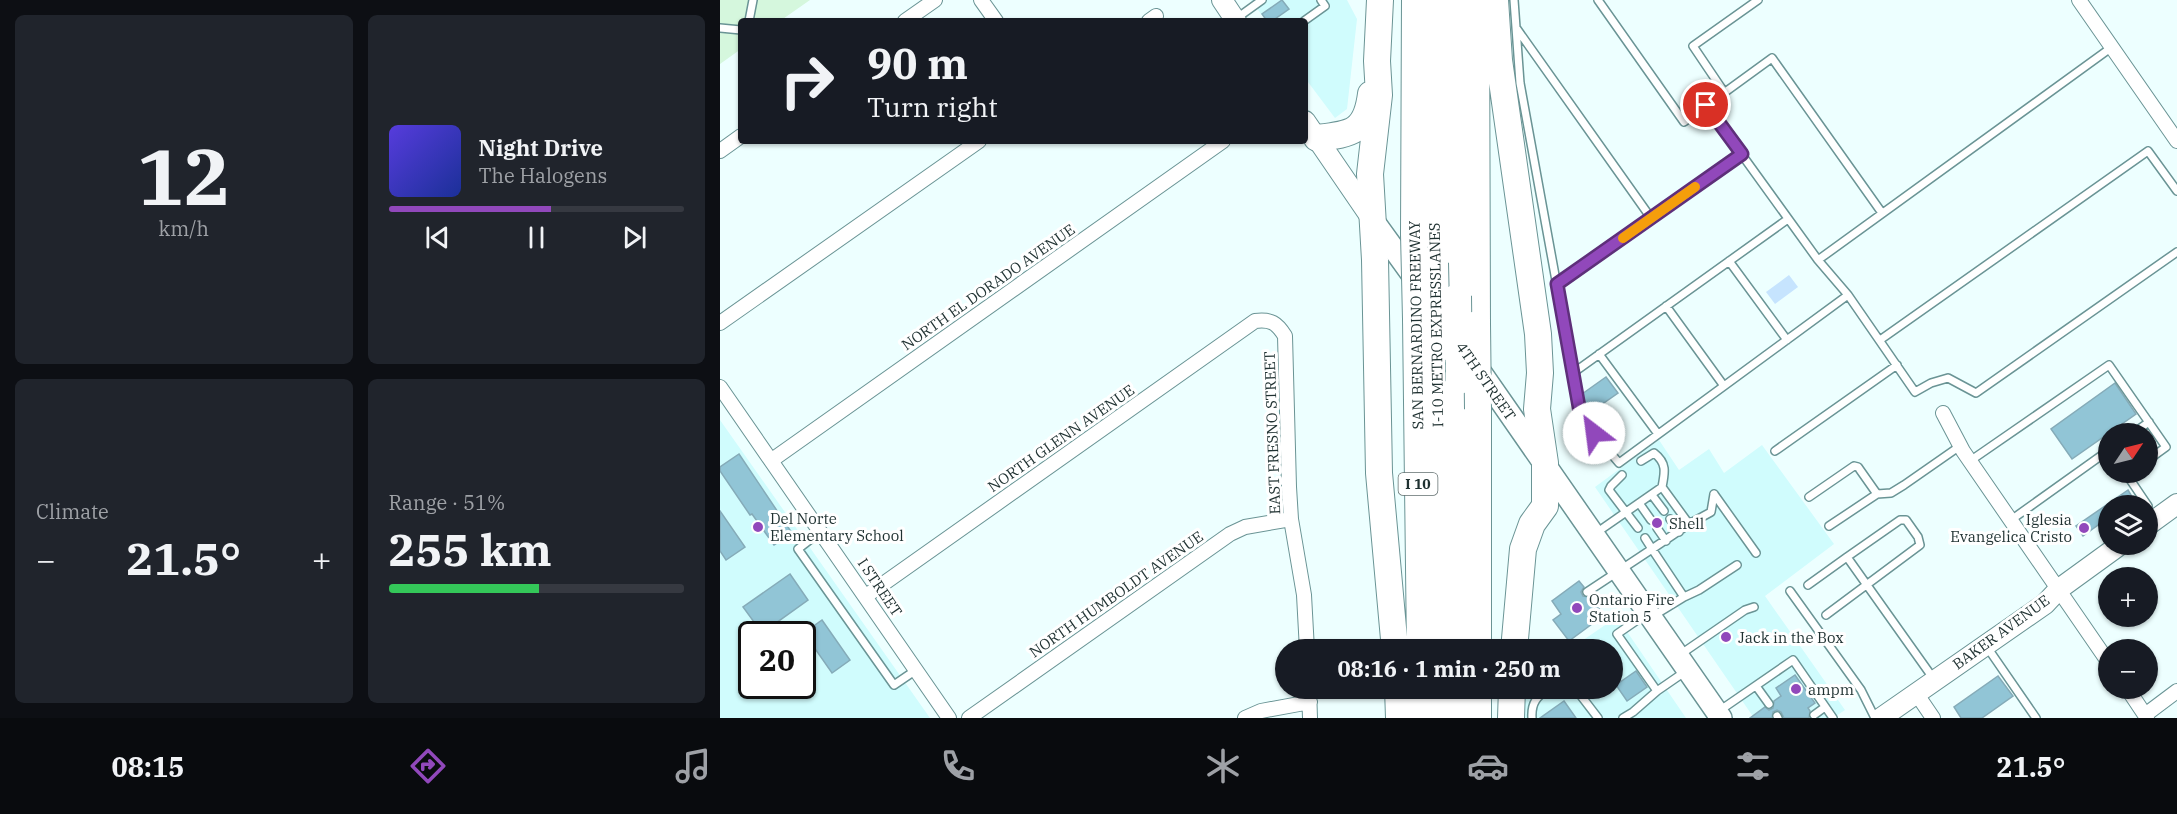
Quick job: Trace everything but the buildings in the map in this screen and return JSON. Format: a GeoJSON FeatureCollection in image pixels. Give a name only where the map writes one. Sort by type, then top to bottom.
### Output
{"type":"FeatureCollection","features":[{"type":"Feature","properties":{"kind":"highway"},"geometry":{"type":"LineString","coordinates":[[1380,0],[1377,61],[1379,95],[1370,174],[1375,260],[1378,473],[1394,639]]}},
{"type":"Feature","properties":{"kind":"highway","name":"SAN BERNARDINO FREEWAY"},"geometry":{"type":"LineString","coordinates":[[1415,0],[1414,234],[1420,639]]}},
{"type":"Feature","properties":{"kind":"highway","name":"I-10 METRO EXPRESSLANES"},"geometry":{"type":"LineString","coordinates":[[1434,0],[1439,639]]}},
{"type":"Feature","properties":{"kind":"highway","name":"I-10 METRO EXPRESSLANES"},"geometry":{"type":"LineString","coordinates":[[1455,0],[1459,381],[1458,639]]}},
{"type":"Feature","properties":{"kind":"highway"},"geometry":{"type":"LineString","coordinates":[[1476,0],[1478,639]]}},
{"type":"Feature","properties":{"kind":"highway"},"geometry":{"type":"LineString","coordinates":[[1495,0],[1499,60],[1538,334],[1540,373],[1537,409],[1545,463],[1545,506],[1532,524],[1523,549],[1515,639]]}},
{"type":"Feature","properties":{"kind":"highway"},"geometry":{"type":"LineString","coordinates":[[1311,130],[1347,134],[1365,119],[1370,105],[1377,61]]}},
{"type":"Feature","properties":{"kind":"highway"},"geometry":{"type":"LineString","coordinates":[[1398,699],[1399,718]]}},
{"type":"Feature","properties":{"kind":"highway"},"geometry":{"type":"LineString","coordinates":[[1420,699],[1420,718]]}},
{"type":"Feature","properties":{"kind":"highway"},"geometry":{"type":"LineString","coordinates":[[1439,699],[1439,718]]}},
{"type":"Feature","properties":{"kind":"highway"},"geometry":{"type":"LineString","coordinates":[[1458,699],[1459,718]]}},
{"type":"Feature","properties":{"kind":"highway"},"geometry":{"type":"LineString","coordinates":[[1478,699],[1478,718]]}},
{"type":"Feature","properties":{"kind":"highway"},"geometry":{"type":"LineString","coordinates":[[1511,718],[1512,699]]}},
{"type":"Feature","properties":{"kind":"main road","name":"4TH STREET"},"geometry":{"type":"LineString","coordinates":[[1372,219],[1545,463],[1719,716]]}},
{"type":"Feature","properties":{"kind":"street"},"geometry":{"type":"LineString","coordinates":[[909,18],[935,0]]}},
{"type":"Feature","properties":{"kind":"street"},"geometry":{"type":"LineString","coordinates":[[981,0],[994,18]]}},
{"type":"Feature","properties":{"kind":"street"},"geometry":{"type":"LineString","coordinates":[[1222,0],[1235,18]]}},
{"type":"Feature","properties":{"kind":"street"},"geometry":{"type":"LineString","coordinates":[[2079,0],[2176,139]]}},
{"type":"Feature","properties":{"kind":"street","name":"4TH STREET"},"geometry":{"type":"LineString","coordinates":[[1311,130],[1372,219]]}},
{"type":"Feature","properties":{"kind":"street"},"geometry":{"type":"LineString","coordinates":[[720,151],[738,138]]}},
{"type":"Feature","properties":{"kind":"street"},"geometry":{"type":"LineString","coordinates":[[720,323],[975,144]]}},
{"type":"Feature","properties":{"kind":"street","name":"NORTH EL DORADO AVENUE"},"geometry":{"type":"LineString","coordinates":[[772,460],[1219,144]]}},
{"type":"Feature","properties":{"kind":"street","name":"NORTH GLENN AVENUE"},"geometry":{"type":"LineString","coordinates":[[866,596],[1256,321],[1268,319],[1278,325]]}},
{"type":"Feature","properties":{"kind":"street","name":"EAST FRESNO STREET"},"geometry":{"type":"LineString","coordinates":[[1278,325],[1285,336],[1291,519],[1304,595],[1306,639]]}},
{"type":"Feature","properties":{"kind":"street","name":"I STREET"},"geometry":{"type":"LineString","coordinates":[[720,387],[950,718]]}},
{"type":"Feature","properties":{"kind":"street"},"geometry":{"type":"LineString","coordinates":[[1943,413],[1960,446],[2098,647]]}},
{"type":"Feature","properties":{"kind":"street"},"geometry":{"type":"LineString","coordinates":[[2158,511],[2177,504]]}},
{"type":"Feature","properties":{"kind":"street","name":"NORTH HUMBOLDT AVENUE"},"geometry":{"type":"LineString","coordinates":[[969,718],[1230,534],[1245,526],[1291,519]]}},
{"type":"Feature","properties":{"kind":"street","name":"BAKER AVENUE"},"geometry":{"type":"LineString","coordinates":[[1884,717],[2045,604],[2059,589],[2106,555]]}},
{"type":"Feature","properties":{"kind":"street"},"geometry":{"type":"LineString","coordinates":[[2134,699],[2146,716],[2177,691]]}},
{"type":"Feature","properties":{"kind":"street"},"geometry":{"type":"LineString","coordinates":[[1916,693],[1933,718]]}},
{"type":"Feature","properties":{"kind":"street"},"geometry":{"type":"LineString","coordinates":[[1245,718],[1297,699]]}},
{"type":"Feature","properties":{"kind":"street"},"geometry":{"type":"LineString","coordinates":[[1309,699],[1310,718]]}},
{"type":"Feature","properties":{"kind":"lane"},"geometry":{"type":"LineString","coordinates":[[750,18],[753,0]]}},
{"type":"Feature","properties":{"kind":"lane"},"geometry":{"type":"LineString","coordinates":[[1239,18],[1262,0]]}},
{"type":"Feature","properties":{"kind":"lane"},"geometry":{"type":"LineString","coordinates":[[1308,18],[1325,6],[1321,0]]}},
{"type":"Feature","properties":{"kind":"lane"},"geometry":{"type":"LineString","coordinates":[[1514,0],[1520,83],[1581,418],[1619,463],[1848,296]]}},
{"type":"Feature","properties":{"kind":"lane"},"geometry":{"type":"LineString","coordinates":[[1598,0],[1684,122],[1772,58],[1882,213]]}},
{"type":"Feature","properties":{"kind":"lane"},"geometry":{"type":"LineString","coordinates":[[1725,92],[1693,46],[1758,0]]}},
{"type":"Feature","properties":{"kind":"lane"},"geometry":{"type":"LineString","coordinates":[[1516,27],[1651,218]]}},
{"type":"Feature","properties":{"kind":"lane"},"geometry":{"type":"LineString","coordinates":[[720,28],[738,30]]}},
{"type":"Feature","properties":{"kind":"lane"},"geometry":{"type":"LineString","coordinates":[[1818,260],[2112,47]]}},
{"type":"Feature","properties":{"kind":"lane"},"geometry":{"type":"LineString","coordinates":[[1706,105],[1818,260],[1848,296],[1915,392],[1931,383],[1948,378],[1976,393],[2177,252]]}},
{"type":"Feature","properties":{"kind":"lane"},"geometry":{"type":"LineString","coordinates":[[1880,340],[2148,151],[2177,191]]}},
{"type":"Feature","properties":{"kind":"lane"},"geometry":{"type":"LineString","coordinates":[[1557,284],[1742,154]]}},
{"type":"Feature","properties":{"kind":"lane"},"geometry":{"type":"LineString","coordinates":[[1573,373],[1788,219]]}},
{"type":"Feature","properties":{"kind":"lane"},"geometry":{"type":"LineString","coordinates":[[1729,261],[1787,340]]}},
{"type":"Feature","properties":{"kind":"lane"},"geometry":{"type":"LineString","coordinates":[[1666,306],[1724,386]]}},
{"type":"Feature","properties":{"kind":"lane"},"geometry":{"type":"LineString","coordinates":[[1599,354],[1658,434]]}},
{"type":"Feature","properties":{"kind":"lane"},"geometry":{"type":"LineString","coordinates":[[1775,451],[1897,365]]}},
{"type":"Feature","properties":{"kind":"lane"},"geometry":{"type":"LineString","coordinates":[[1970,461],[2109,365],[2149,422]]}},
{"type":"Feature","properties":{"kind":"lane"},"geometry":{"type":"LineString","coordinates":[[2158,435],[2166,447],[2158,452]]}},
{"type":"Feature","properties":{"kind":"lane"},"geometry":{"type":"LineString","coordinates":[[1829,526],[1877,494],[1891,493],[1960,446]]}},
{"type":"Feature","properties":{"kind":"lane"},"geometry":{"type":"LineString","coordinates":[[1594,534],[1662,487],[1666,470],[1661,459],[1653,453],[1641,461]]}},
{"type":"Feature","properties":{"kind":"lane"},"geometry":{"type":"LineString","coordinates":[[2011,520],[2098,458]]}},
{"type":"Feature","properties":{"kind":"lane"},"geometry":{"type":"LineString","coordinates":[[1809,497],[1854,466],[1858,467],[1877,494]]}},
{"type":"Feature","properties":{"kind":"lane"},"geometry":{"type":"LineString","coordinates":[[1622,475],[1610,490],[1638,528]]}},
{"type":"Feature","properties":{"kind":"lane"},"geometry":{"type":"LineString","coordinates":[[1662,487],[1689,524]]}},
{"type":"Feature","properties":{"kind":"lane"},"geometry":{"type":"LineString","coordinates":[[1587,592],[1689,524],[1711,512],[1714,494],[1756,553]]}},
{"type":"Feature","properties":{"kind":"lane"},"geometry":{"type":"LineString","coordinates":[[1652,495],[1664,512]]}},
{"type":"Feature","properties":{"kind":"lane"},"geometry":{"type":"LineString","coordinates":[[1638,504],[1651,520]]}},
{"type":"Feature","properties":{"kind":"lane"},"geometry":{"type":"LineString","coordinates":[[1670,519],[1679,532]]}},
{"type":"Feature","properties":{"kind":"lane"},"geometry":{"type":"LineString","coordinates":[[1808,585],[1900,520],[1906,520],[1918,537],[1920,545],[1826,615]]}},
{"type":"Feature","properties":{"kind":"lane"},"geometry":{"type":"LineString","coordinates":[[1657,528],[1666,541]]}},
{"type":"Feature","properties":{"kind":"lane"},"geometry":{"type":"LineString","coordinates":[[821,531],[798,549],[894,685],[916,670]]}},
{"type":"Feature","properties":{"kind":"lane"},"geometry":{"type":"LineString","coordinates":[[1645,538],[1684,597]]}},
{"type":"Feature","properties":{"kind":"lane"},"geometry":{"type":"LineString","coordinates":[[1847,557],[1935,680]]}},
{"type":"Feature","properties":{"kind":"lane"},"geometry":{"type":"LineString","coordinates":[[1657,691],[1617,634],[1699,590],[1737,565]]}},
{"type":"Feature","properties":{"kind":"lane"},"geometry":{"type":"LineString","coordinates":[[1790,591],[1861,690],[1884,717]]}},
{"type":"Feature","properties":{"kind":"lane"},"geometry":{"type":"LineString","coordinates":[[1623,718],[1657,691],[1683,663],[1745,610],[1754,607]]}},
{"type":"Feature","properties":{"kind":"lane"},"geometry":{"type":"LineString","coordinates":[[1986,645],[2036,718]]}},
{"type":"Feature","properties":{"kind":"lane"},"geometry":{"type":"LineString","coordinates":[[1719,716],[1792,660],[1833,718]]}},
{"type":"Feature","properties":{"kind":"lane"},"geometry":{"type":"LineString","coordinates":[[1756,686],[1769,705]]}},
{"type":"Feature","properties":{"kind":"lane"},"geometry":{"type":"LineString","coordinates":[[1532,718],[1535,699]]}},
{"type":"Feature","properties":{"kind":"lane"},"geometry":{"type":"LineString","coordinates":[[1583,699],[1598,718]]}},
{"type":"Feature","properties":{"kind":"lane"},"geometry":{"type":"LineString","coordinates":[[1814,715],[1825,707]]}},
{"type":"Feature","properties":{"kind":"shaded area"},"geometry":{"type":"Polygon","coordinates":[[[1251,0],[1347,0],[1357,19],[1347,109],[1335,118],[1308,82],[1308,18],[1264,18],[1251,0]]]}},
{"type":"Feature","properties":{"kind":"shaded area"},"geometry":{"type":"Polygon","coordinates":[[[1789,275],[1798,287],[1775,304],[1766,292],[1789,275]]]}},
{"type":"Feature","properties":{"kind":"shaded area","name":"Del Norte Elementary School"},"geometry":{"type":"Polygon","coordinates":[[[720,420],[930,718],[720,718],[720,420]]]}},
{"type":"Feature","properties":{"kind":"shaded area"},"geometry":{"type":"Polygon","coordinates":[[[1659,440],[1679,470],[1709,449],[1724,473],[1762,445],[1834,544],[1765,596],[1845,710],[1833,718],[1754,718],[1595,487],[1659,440]]]}},
{"type":"Feature","properties":{"kind":"shaded area"},"geometry":{"type":"Polygon","coordinates":[[[1617,617],[1686,718],[1524,718],[1525,699],[1623,699],[1623,639],[1585,639],[1617,617]]]}},
{"type":"Feature","properties":{"kind":"green space"},"geometry":{"type":"Polygon","coordinates":[[[720,0],[810,0],[784,18],[738,18],[738,51],[720,64],[720,0]]]}},
{"type":"Feature","properties":{"kind":"slow traffic"},"geometry":{"type":"LineString","coordinates":[[1623,238],[1695,187]]}},
{"type":"Feature","properties":{"kind":"place","name":"Shell"},"geometry":{"type":"Point","coordinates":[1657,523]}},
{"type":"Feature","properties":{"kind":"place","name":"Del Norte Elementary School"},"geometry":{"type":"Point","coordinates":[758,527]}},
{"type":"Feature","properties":{"kind":"place","name":"Iglesia Evangelica Cristo"},"geometry":{"type":"Point","coordinates":[2084,528]}},
{"type":"Feature","properties":{"kind":"place","name":"Ontario Fire Station 5"},"geometry":{"type":"Point","coordinates":[1577,608]}},
{"type":"Feature","properties":{"kind":"place","name":"Jack in the Box"},"geometry":{"type":"Point","coordinates":[1726,637]}},
{"type":"Feature","properties":{"kind":"place","name":"ampm"},"geometry":{"type":"Point","coordinates":[1796,689]}},
{"type":"Feature","properties":{"kind":"route"},"geometry":{"type":"LineString","coordinates":[[1594,433],[1581,418],[1557,284],[1742,154],[1706,105]]}}]}
